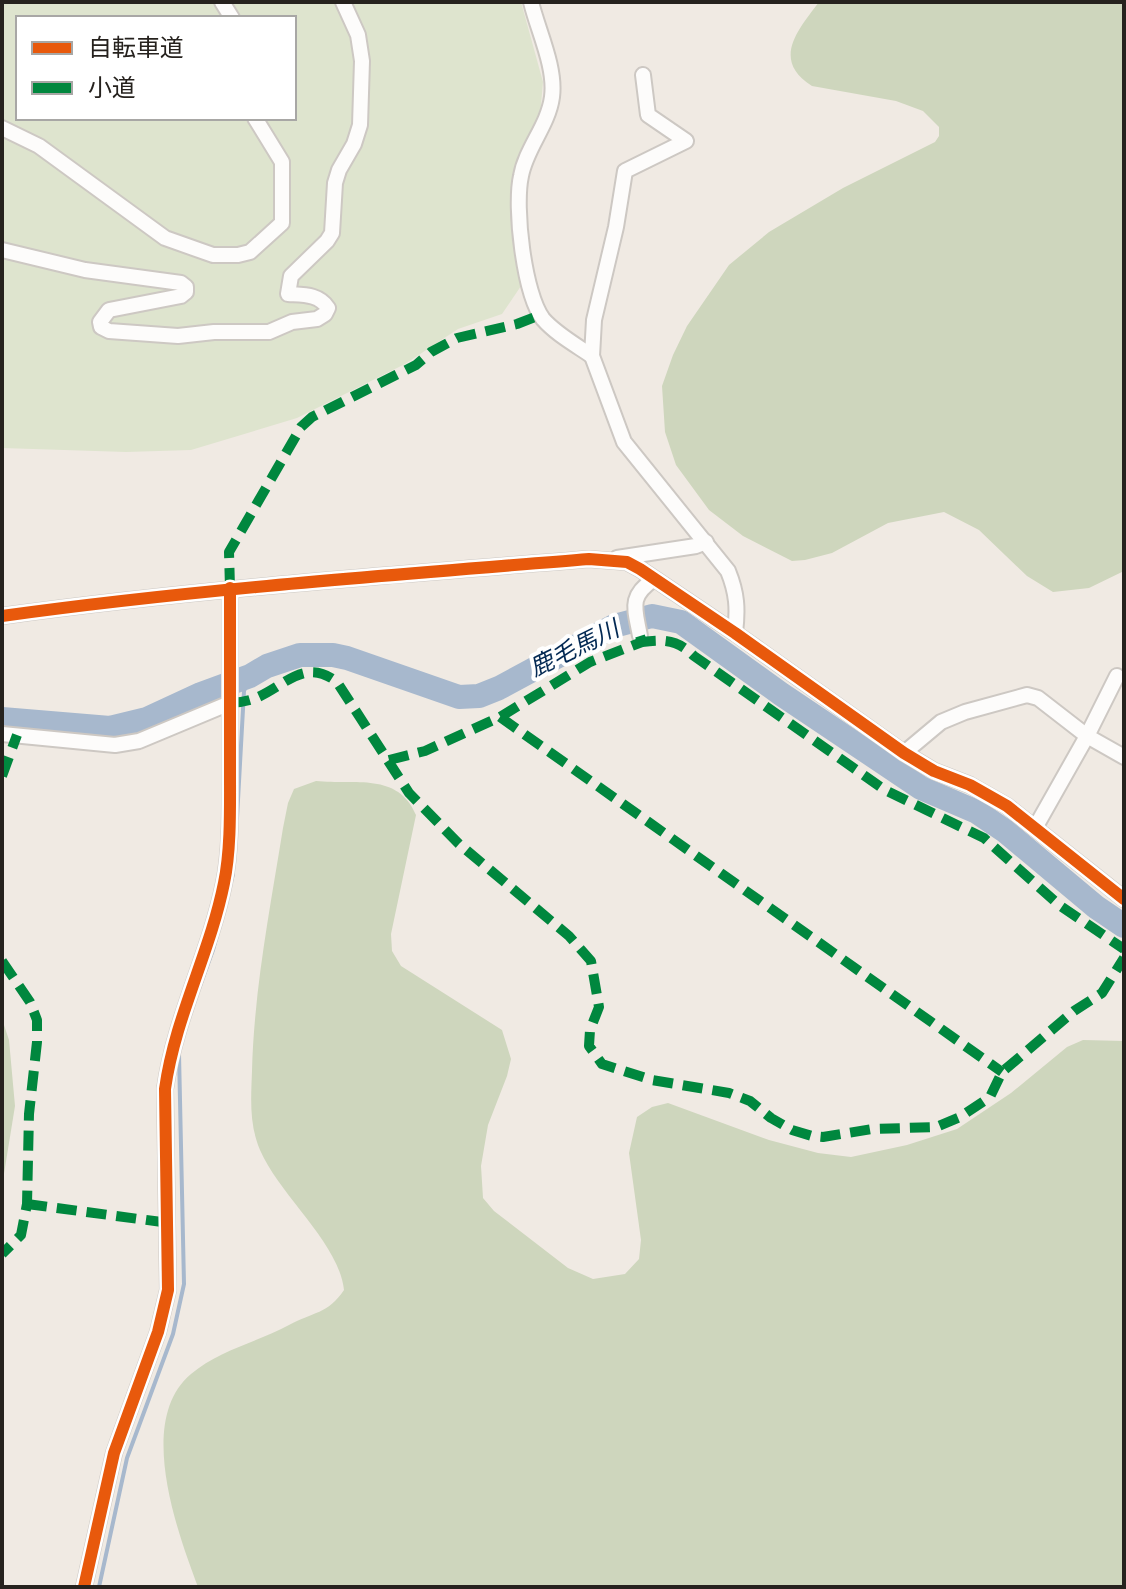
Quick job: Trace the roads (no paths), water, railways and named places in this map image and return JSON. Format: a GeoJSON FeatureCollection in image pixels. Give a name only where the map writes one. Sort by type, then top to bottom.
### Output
{"type":"FeatureCollection","features":[{"type":"Feature","properties":{"kind":"street"},"geometry":{"type":"LineString","coordinates":[[2,250],[85,270],[181,283],[186,287],[186,292],[181,296],[109,310],[100,322],[101,327],[109,331],[178,336],[214,332],[269,332],[292,322],[317,319],[325,314],[328,308],[323,300],[309,295],[288,294],[291,276],[332,233],[335,183],[360,125],[362,61],[358,35],[343,2]]}},
{"type":"Feature","properties":{"kind":"street"},"geometry":{"type":"LineString","coordinates":[[531,2],[549,64],[553,94],[547,120],[521,176],[519,205],[527,284],[540,315],[550,326],[592,356]]}},
{"type":"Feature","properties":{"kind":"street"},"geometry":{"type":"LineString","coordinates":[[643,75],[648,115],[686,141],[625,171],[616,227],[594,320],[592,356],[624,442],[728,571],[736,590],[738,608],[735,633]]}},
{"type":"Feature","properties":{"kind":"street"},"geometry":{"type":"LineString","coordinates":[[2,128],[39,146],[165,238],[213,255],[226,256],[250,252],[282,223],[282,162],[256,120]]}},
{"type":"Feature","properties":{"kind":"street"},"geometry":{"type":"LineString","coordinates":[[2,616],[230,588],[609,559],[706,542]]}},
{"type":"Feature","properties":{"kind":"street"},"geometry":{"type":"LineString","coordinates":[[609,559],[627,562],[654,579],[904,753],[1007,806],[1124,899]]}},
{"type":"Feature","properties":{"kind":"street"},"geometry":{"type":"LineString","coordinates":[[640,636],[636,597],[654,579]]}},
{"type":"Feature","properties":{"kind":"street"},"geometry":{"type":"LineString","coordinates":[[84,1587],[114,1453],[158,1332],[168,1290],[165,1089],[175,1032],[210,940],[225,879],[230,588]]}},
{"type":"Feature","properties":{"kind":"street"},"geometry":{"type":"LineString","coordinates":[[1035,828],[1117,676]]}},
{"type":"Feature","properties":{"kind":"street"},"geometry":{"type":"LineString","coordinates":[[904,753],[941,722],[1027,695],[1038,698],[1087,736],[1124,757]]}},
{"type":"Feature","properties":{"kind":"street"},"geometry":{"type":"LineString","coordinates":[[2,734],[115,745],[139,741],[230,700]]}},
{"type":"Feature","properties":{"kind":"waterway","name":"鹿毛馬川"},"geometry":{"type":"LineString","coordinates":[[2,719],[110,728],[147,719],[267,666],[300,655],[347,658],[459,697],[479,696],[614,626],[652,616],[681,622],[921,788],[977,812],[1124,926]]}},
{"type":"Feature","properties":{"kind":"waterway"},"geometry":{"type":"LineString","coordinates":[[237,818],[244,691],[250,676]]}},
{"type":"Feature","properties":{"kind":"waterway"},"geometry":{"type":"LineString","coordinates":[[199,988],[213,950],[233,874]]}},
{"type":"Feature","properties":{"kind":"waterway"},"geometry":{"type":"LineString","coordinates":[[99,1587],[127,1458],[173,1334],[184,1284],[179,1054]]}}]}
